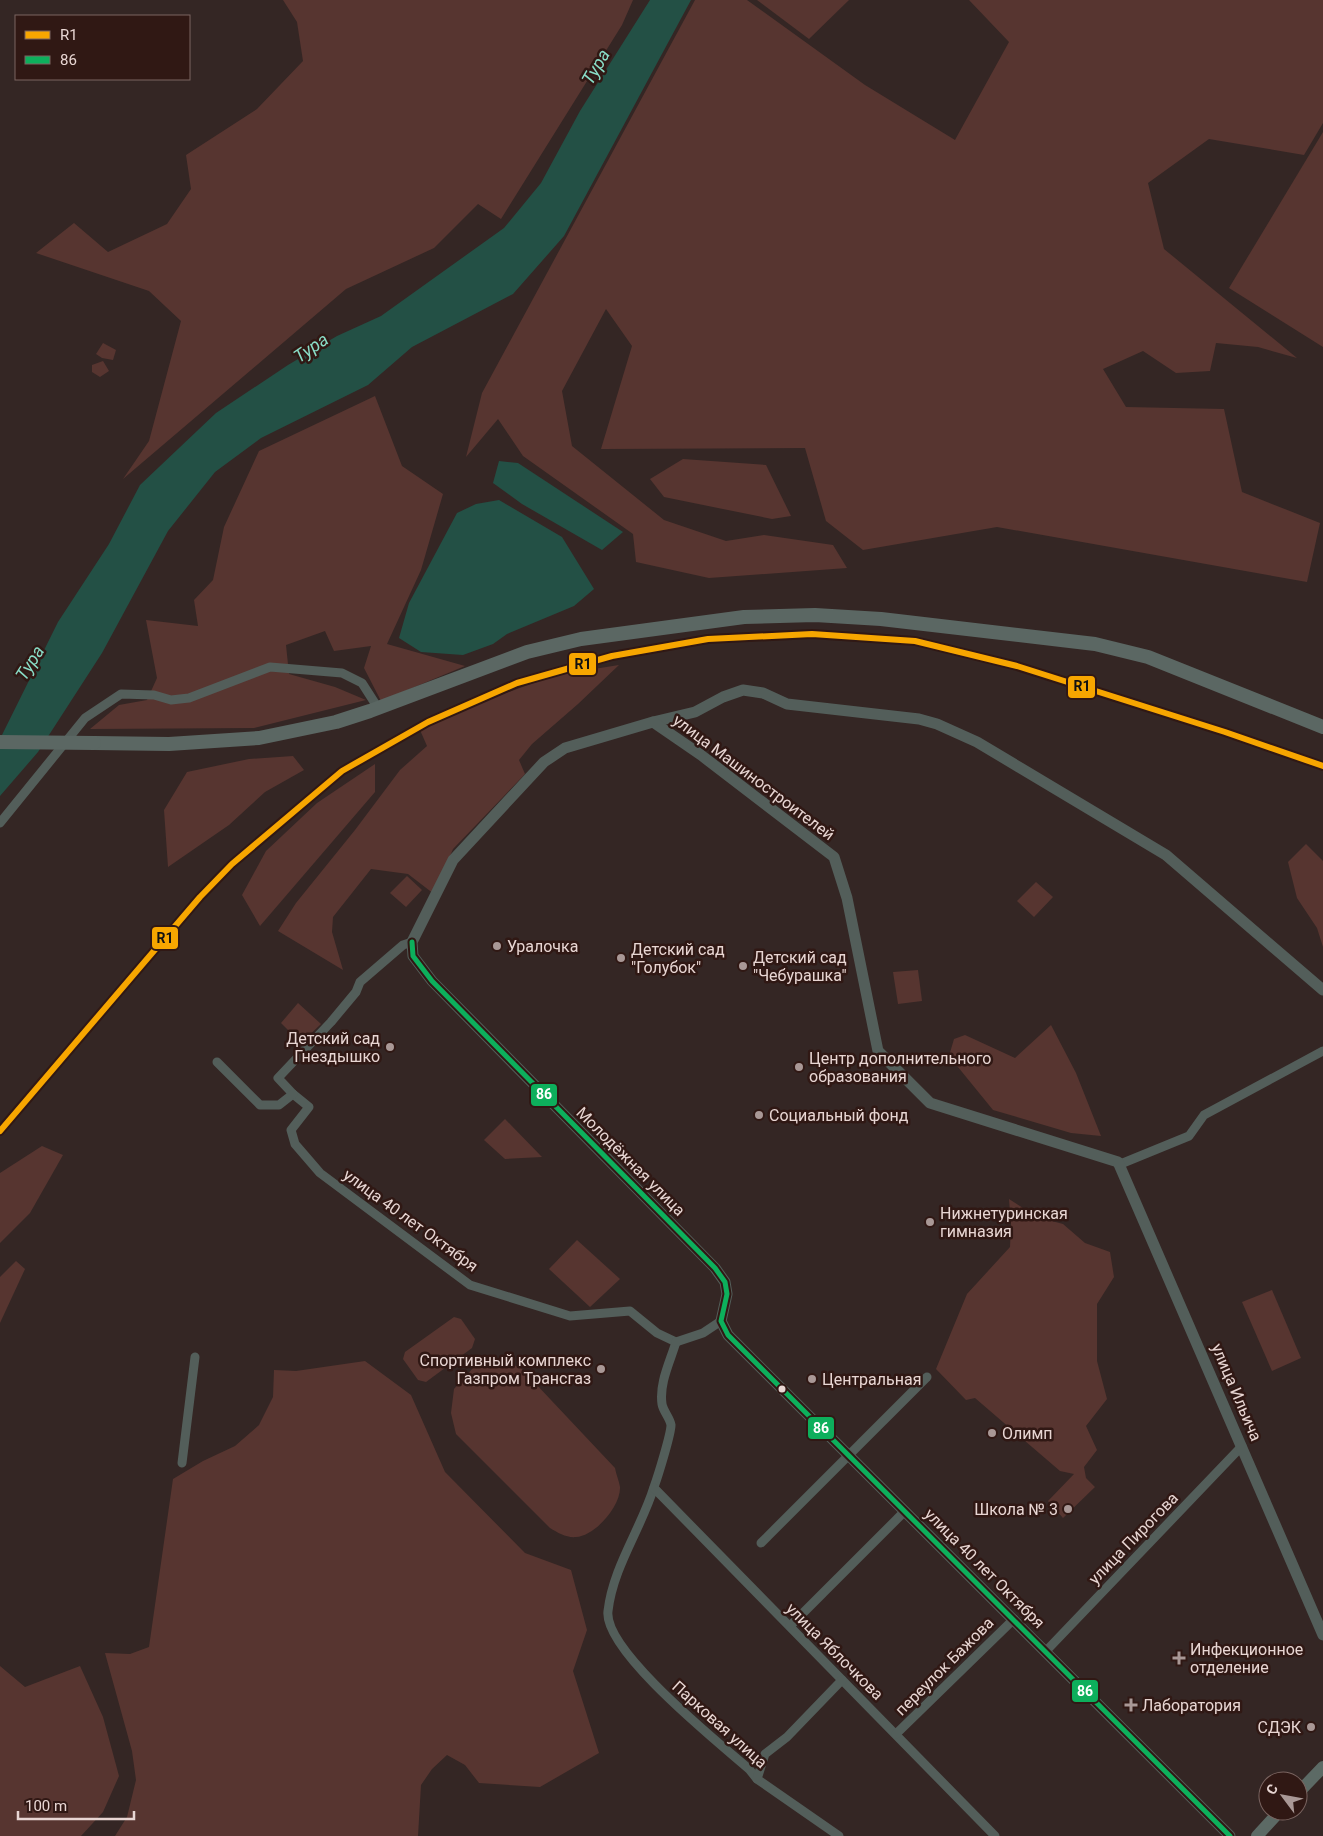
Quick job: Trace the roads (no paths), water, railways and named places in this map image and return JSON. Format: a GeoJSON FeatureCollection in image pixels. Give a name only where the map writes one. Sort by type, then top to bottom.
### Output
{"type":"FeatureCollection","features":[{"type":"Feature","properties":{"kind":"main road"},"geometry":{"type":"LineString","coordinates":[[0,742],[169,744],[259,738],[336,722],[527,652],[580,639],[744,617],[815,615],[881,619],[1095,644],[1148,657],[1323,727]]}},
{"type":"Feature","properties":{"kind":"main road"},"geometry":{"type":"LineString","coordinates":[[1308,1782],[1323,1766]]}},
{"type":"Feature","properties":{"kind":"main road"},"geometry":{"type":"LineString","coordinates":[[1257,1836],[1271,1821]]}},
{"type":"Feature","properties":{"kind":"street"},"geometry":{"type":"LineString","coordinates":[[0,823],[84,718],[121,694],[154,695],[171,700],[189,698],[270,666],[342,674],[362,684],[378,708]]}},
{"type":"Feature","properties":{"kind":"street"},"geometry":{"type":"LineString","coordinates":[[653,722],[695,712],[723,697],[743,690],[763,693],[787,704],[918,719],[937,724],[976,742],[1040,778],[1166,855],[1323,990]]}},
{"type":"Feature","properties":{"kind":"street","name":"улица Машиностроителей"},"geometry":{"type":"LineString","coordinates":[[412,942],[453,860],[544,762],[565,748],[653,722],[701,755],[834,857],[848,898],[878,1051],[930,1103],[1118,1162]]}},
{"type":"Feature","properties":{"kind":"street"},"geometry":{"type":"LineString","coordinates":[[217,1062],[260,1105],[278,1105],[293,1094],[278,1078],[331,1022],[356,992],[360,982],[403,945],[412,942]]}},
{"type":"Feature","properties":{"kind":"street","name":"Молодёжная улица"},"geometry":{"type":"LineString","coordinates":[[412,942],[413,956],[432,981],[715,1268],[725,1282],[727,1294],[721,1321]]}},
{"type":"Feature","properties":{"kind":"street"},"geometry":{"type":"LineString","coordinates":[[1118,1162],[1123,1163],[1189,1136],[1204,1116],[1323,1051]]}},
{"type":"Feature","properties":{"kind":"street","name":"улица 40 лет Октября"},"geometry":{"type":"LineString","coordinates":[[293,1094],[309,1107],[292,1130],[295,1144],[320,1173],[470,1285],[570,1316],[630,1311],[657,1333],[676,1342]]}},
{"type":"Feature","properties":{"kind":"street","name":"улица Ильича"},"geometry":{"type":"LineString","coordinates":[[1118,1162],[1323,1635]]}},
{"type":"Feature","properties":{"kind":"street"},"geometry":{"type":"LineString","coordinates":[[654,1488],[671,1425],[662,1405],[662,1385],[676,1342],[703,1333],[721,1321]]}},
{"type":"Feature","properties":{"kind":"street","name":"улица 40 лет Октября"},"geometry":{"type":"LineString","coordinates":[[721,1321],[728,1335],[1230,1836]]}},
{"type":"Feature","properties":{"kind":"street"},"geometry":{"type":"LineString","coordinates":[[182,1463],[195,1357]]}},
{"type":"Feature","properties":{"kind":"street"},"geometry":{"type":"LineString","coordinates":[[761,1543],[927,1377]]}},
{"type":"Feature","properties":{"kind":"street","name":"улица Пирогова"},"geometry":{"type":"LineString","coordinates":[[1046,1651],[1242,1446]]}},
{"type":"Feature","properties":{"kind":"street","name":"Парковая улица"},"geometry":{"type":"LineString","coordinates":[[654,1488],[617,1574],[607,1613],[612,1633],[622,1644],[625,1653],[660,1691],[757,1779],[839,1836]]}},
{"type":"Feature","properties":{"kind":"street","name":"улица Яблочкова"},"geometry":{"type":"LineString","coordinates":[[654,1488],[995,1836]]}},
{"type":"Feature","properties":{"kind":"street"},"geometry":{"type":"LineString","coordinates":[[790,1626],[905,1511]]}},
{"type":"Feature","properties":{"kind":"street","name":"переулок Бажова"},"geometry":{"type":"LineString","coordinates":[[896,1734],[1014,1619]]}},
{"type":"Feature","properties":{"kind":"street"},"geometry":{"type":"LineString","coordinates":[[757,1779],[764,1754],[787,1737],[842,1680]]}},
{"type":"Feature","properties":{"kind":"railway"},"geometry":{"type":"LineString","coordinates":[[0,1131],[200,897],[232,864],[268,833]]}},
{"type":"Feature","properties":{"kind":"place","name":"Уралочка"},"geometry":{"type":"Point","coordinates":[497,946]}},
{"type":"Feature","properties":{"kind":"place","name":"Детский сад \"Голубок\""},"geometry":{"type":"Point","coordinates":[621,958]}},
{"type":"Feature","properties":{"kind":"place","name":"Детский сад \"Чебурашка\""},"geometry":{"type":"Point","coordinates":[743,966]}},
{"type":"Feature","properties":{"kind":"place","name":"Детский сад Гнездышко"},"geometry":{"type":"Point","coordinates":[390,1047]}},
{"type":"Feature","properties":{"kind":"place","name":"Центр дополнительного образования"},"geometry":{"type":"Point","coordinates":[799,1067]}},
{"type":"Feature","properties":{"kind":"place","name":"Социальный фонд"},"geometry":{"type":"Point","coordinates":[759,1115]}},
{"type":"Feature","properties":{"kind":"place","name":"Нижнетуринская гимназия"},"geometry":{"type":"Point","coordinates":[930,1222]}},
{"type":"Feature","properties":{"kind":"place","name":"Спортивный комплекс Газпром Трансгаз"},"geometry":{"type":"Point","coordinates":[601,1369]}},
{"type":"Feature","properties":{"kind":"place","name":"Центральная"},"geometry":{"type":"Point","coordinates":[812,1379]}},
{"type":"Feature","properties":{"kind":"place","name":"Олимп"},"geometry":{"type":"Point","coordinates":[992,1433]}},
{"type":"Feature","properties":{"kind":"place","name":"Школа № 3"},"geometry":{"type":"Point","coordinates":[1068,1509]}},
{"type":"Feature","properties":{"kind":"place","name":"Инфекционное отделение"},"geometry":{"type":"Point","coordinates":[1179,1658]}},
{"type":"Feature","properties":{"kind":"place","name":"Лаборатория"},"geometry":{"type":"Point","coordinates":[1131,1705]}},
{"type":"Feature","properties":{"kind":"place","name":"СДЭК"},"geometry":{"type":"Point","coordinates":[1311,1727]}},
{"type":"Feature","properties":{"kind":"water label","name":"Тура"},"geometry":{"type":"Point","coordinates":[596,67]}},
{"type":"Feature","properties":{"kind":"water label","name":"Тура"},"geometry":{"type":"Point","coordinates":[311,348]}},
{"type":"Feature","properties":{"kind":"water label","name":"Тура"},"geometry":{"type":"Point","coordinates":[30,663]}}]}
